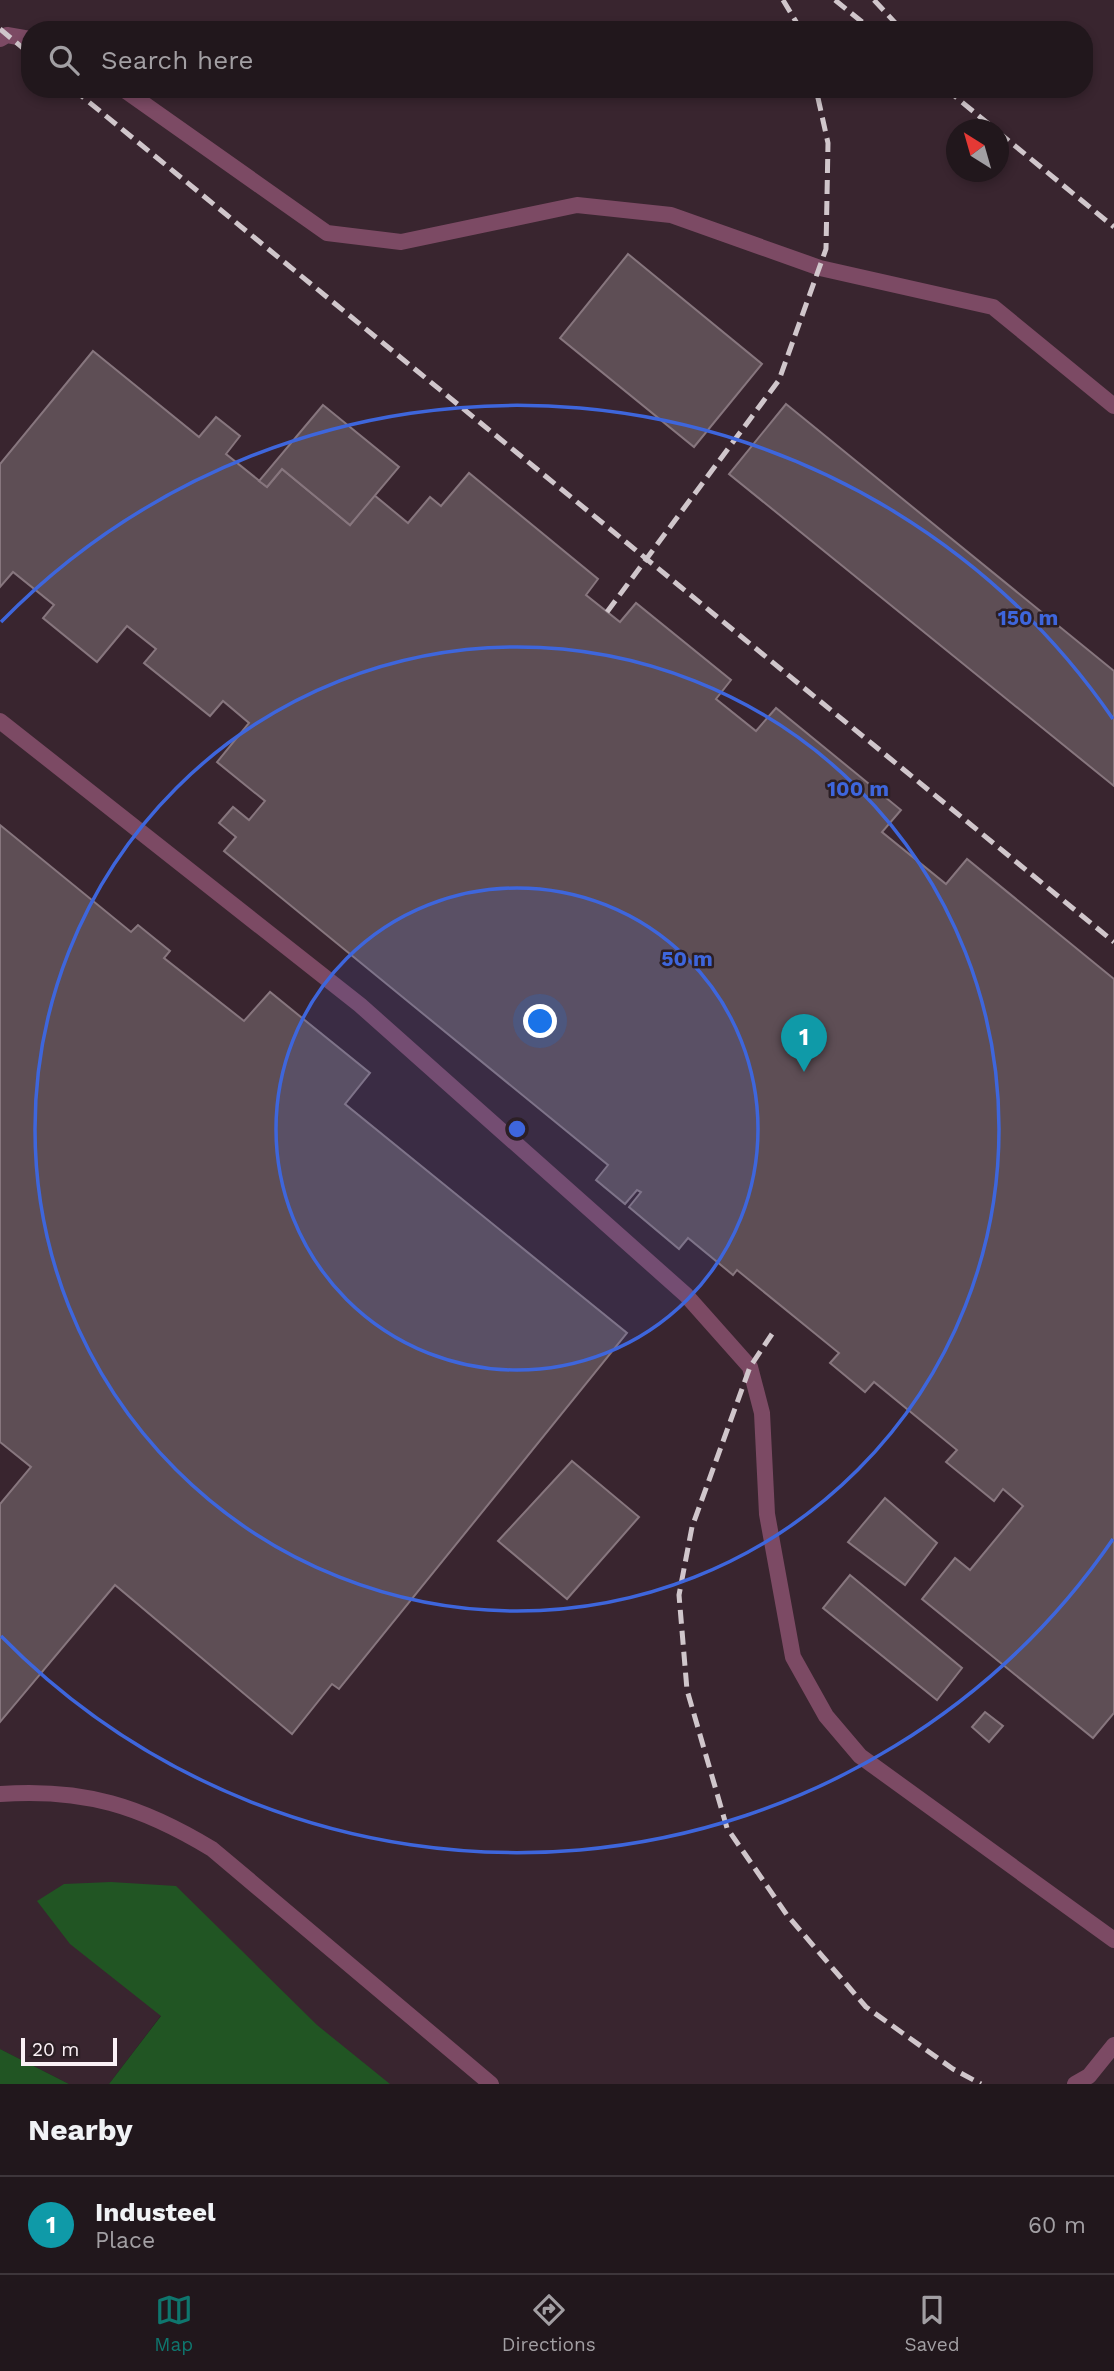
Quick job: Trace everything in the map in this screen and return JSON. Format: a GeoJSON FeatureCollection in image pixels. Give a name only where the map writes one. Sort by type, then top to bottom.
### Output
{"type":"FeatureCollection","features":[{"type":"Feature","properties":{"kind":"lane"},"geometry":{"type":"LineString","coordinates":[[0,39],[7,35],[21,37]]}},
{"type":"Feature","properties":{"kind":"lane"},"geometry":{"type":"LineString","coordinates":[[136,98],[327,233],[401,242],[578,205],[671,215],[820,268],[993,307],[1114,406]]}},
{"type":"Feature","properties":{"kind":"lane"},"geometry":{"type":"LineString","coordinates":[[0,721],[360,1005],[686,1295],[750,1367],[762,1413],[767,1514],[793,1657],[826,1716],[860,1756],[1114,1940]]}},
{"type":"Feature","properties":{"kind":"lane"},"geometry":{"type":"LineString","coordinates":[[0,1794],[43,1791],[110,1802],[178,1829],[212,1849],[492,2084]]}},
{"type":"Feature","properties":{"kind":"lane"},"geometry":{"type":"LineString","coordinates":[[1075,2084],[1089,2076],[1114,2045]]}},
{"type":"Feature","properties":{"kind":"shaded area"},"geometry":{"type":"Polygon","coordinates":[[[0,0],[1114,0],[1114,2084],[308,2084],[181,1989],[109,2084],[69,2084],[0,2049],[0,0]]]}},
{"type":"Feature","properties":{"kind":"green space"},"geometry":{"type":"Polygon","coordinates":[[[111,1882],[176,1886],[317,2025],[390,2084],[109,2084],[161,2016],[70,1944],[37,1901],[64,1884],[111,1882]]]}},
{"type":"Feature","properties":{"kind":"green space"},"geometry":{"type":"Polygon","coordinates":[[[0,2049],[69,2084],[0,2084],[0,2049]]]}},
{"type":"Feature","properties":{"kind":"building"},"geometry":{"type":"Polygon","coordinates":[[[628,254],[762,364],[694,447],[560,338],[628,254]]]}},
{"type":"Feature","properties":{"kind":"building"},"geometry":{"type":"Polygon","coordinates":[[[93,351],[199,437],[216,417],[240,436],[226,454],[267,487],[282,469],[350,525],[374,495],[408,523],[430,497],[441,506],[469,473],[598,579],[586,595],[620,622],[636,603],[731,680],[716,699],[756,731],[776,708],[901,810],[882,832],[946,884],[967,859],[1114,979],[1114,1713],[1093,1738],[922,1599],[955,1558],[970,1570],[1023,1506],[1003,1489],[994,1501],[946,1462],[957,1450],[874,1382],[865,1392],[830,1363],[839,1353],[737,1270],[733,1275],[688,1238],[679,1249],[629,1207],[641,1192],[637,1190],[625,1204],[596,1180],[608,1165],[224,851],[236,837],[219,823],[233,807],[249,820],[265,801],[217,762],[249,723],[223,701],[210,716],[144,663],[156,649],[127,626],[97,662],[43,618],[54,605],[13,572],[0,587],[0,464],[93,351]]]}},
{"type":"Feature","properties":{"kind":"building"},"geometry":{"type":"Polygon","coordinates":[[[786,404],[1114,671],[1114,786],[729,474],[786,404]]]}},
{"type":"Feature","properties":{"kind":"building"},"geometry":{"type":"Polygon","coordinates":[[[323,405],[399,467],[350,525],[282,469],[267,487],[259,481],[323,405]]]}},
{"type":"Feature","properties":{"kind":"building"},"geometry":{"type":"Polygon","coordinates":[[[0,825],[131,932],[138,925],[170,951],[164,958],[244,1021],[270,992],[370,1073],[345,1104],[627,1333],[339,1689],[332,1684],[292,1734],[115,1585],[0,1722],[0,1504],[31,1467],[0,1442],[0,825]]]}},
{"type":"Feature","properties":{"kind":"building"},"geometry":{"type":"Polygon","coordinates":[[[572,1461],[639,1517],[567,1599],[498,1541],[572,1461]]]}},
{"type":"Feature","properties":{"kind":"building"},"geometry":{"type":"Polygon","coordinates":[[[885,1498],[937,1543],[905,1585],[848,1542],[885,1498]]]}},
{"type":"Feature","properties":{"kind":"building"},"geometry":{"type":"Polygon","coordinates":[[[850,1575],[962,1668],[937,1700],[823,1608],[850,1575]]]}},
{"type":"Feature","properties":{"kind":"building"},"geometry":{"type":"Polygon","coordinates":[[[985,1712],[1003,1726],[989,1742],[972,1727],[985,1712]]]}},
{"type":"Feature","properties":{"kind":"railway"},"geometry":{"type":"LineString","coordinates":[[783,0],[796,21]]}},
{"type":"Feature","properties":{"kind":"railway"},"geometry":{"type":"LineString","coordinates":[[835,0],[861,21]]}},
{"type":"Feature","properties":{"kind":"railway"},"geometry":{"type":"LineString","coordinates":[[874,0],[894,21]]}},
{"type":"Feature","properties":{"kind":"railway"},"geometry":{"type":"LineString","coordinates":[[0,29],[21,46]]}},
{"type":"Feature","properties":{"kind":"railway"},"geometry":{"type":"LineString","coordinates":[[84,98],[1114,942]]}},
{"type":"Feature","properties":{"kind":"railway"},"geometry":{"type":"LineString","coordinates":[[607,612],[779,380],[826,249],[828,143],[818,98]]}},
{"type":"Feature","properties":{"kind":"railway"},"geometry":{"type":"LineString","coordinates":[[957,98],[983,119]]}},
{"type":"Feature","properties":{"kind":"railway"},"geometry":{"type":"LineString","coordinates":[[1009,141],[1114,227]]}},
{"type":"Feature","properties":{"kind":"railway"},"geometry":{"type":"LineString","coordinates":[[772,1334],[750,1367],[692,1527],[679,1595],[687,1690],[727,1828],[787,1915],[866,2007],[953,2069],[981,2084]]}},
{"type":"Feature","properties":{"kind":"place","name":"Industeel"},"geometry":{"type":"Point","coordinates":[804,1072]}}]}
